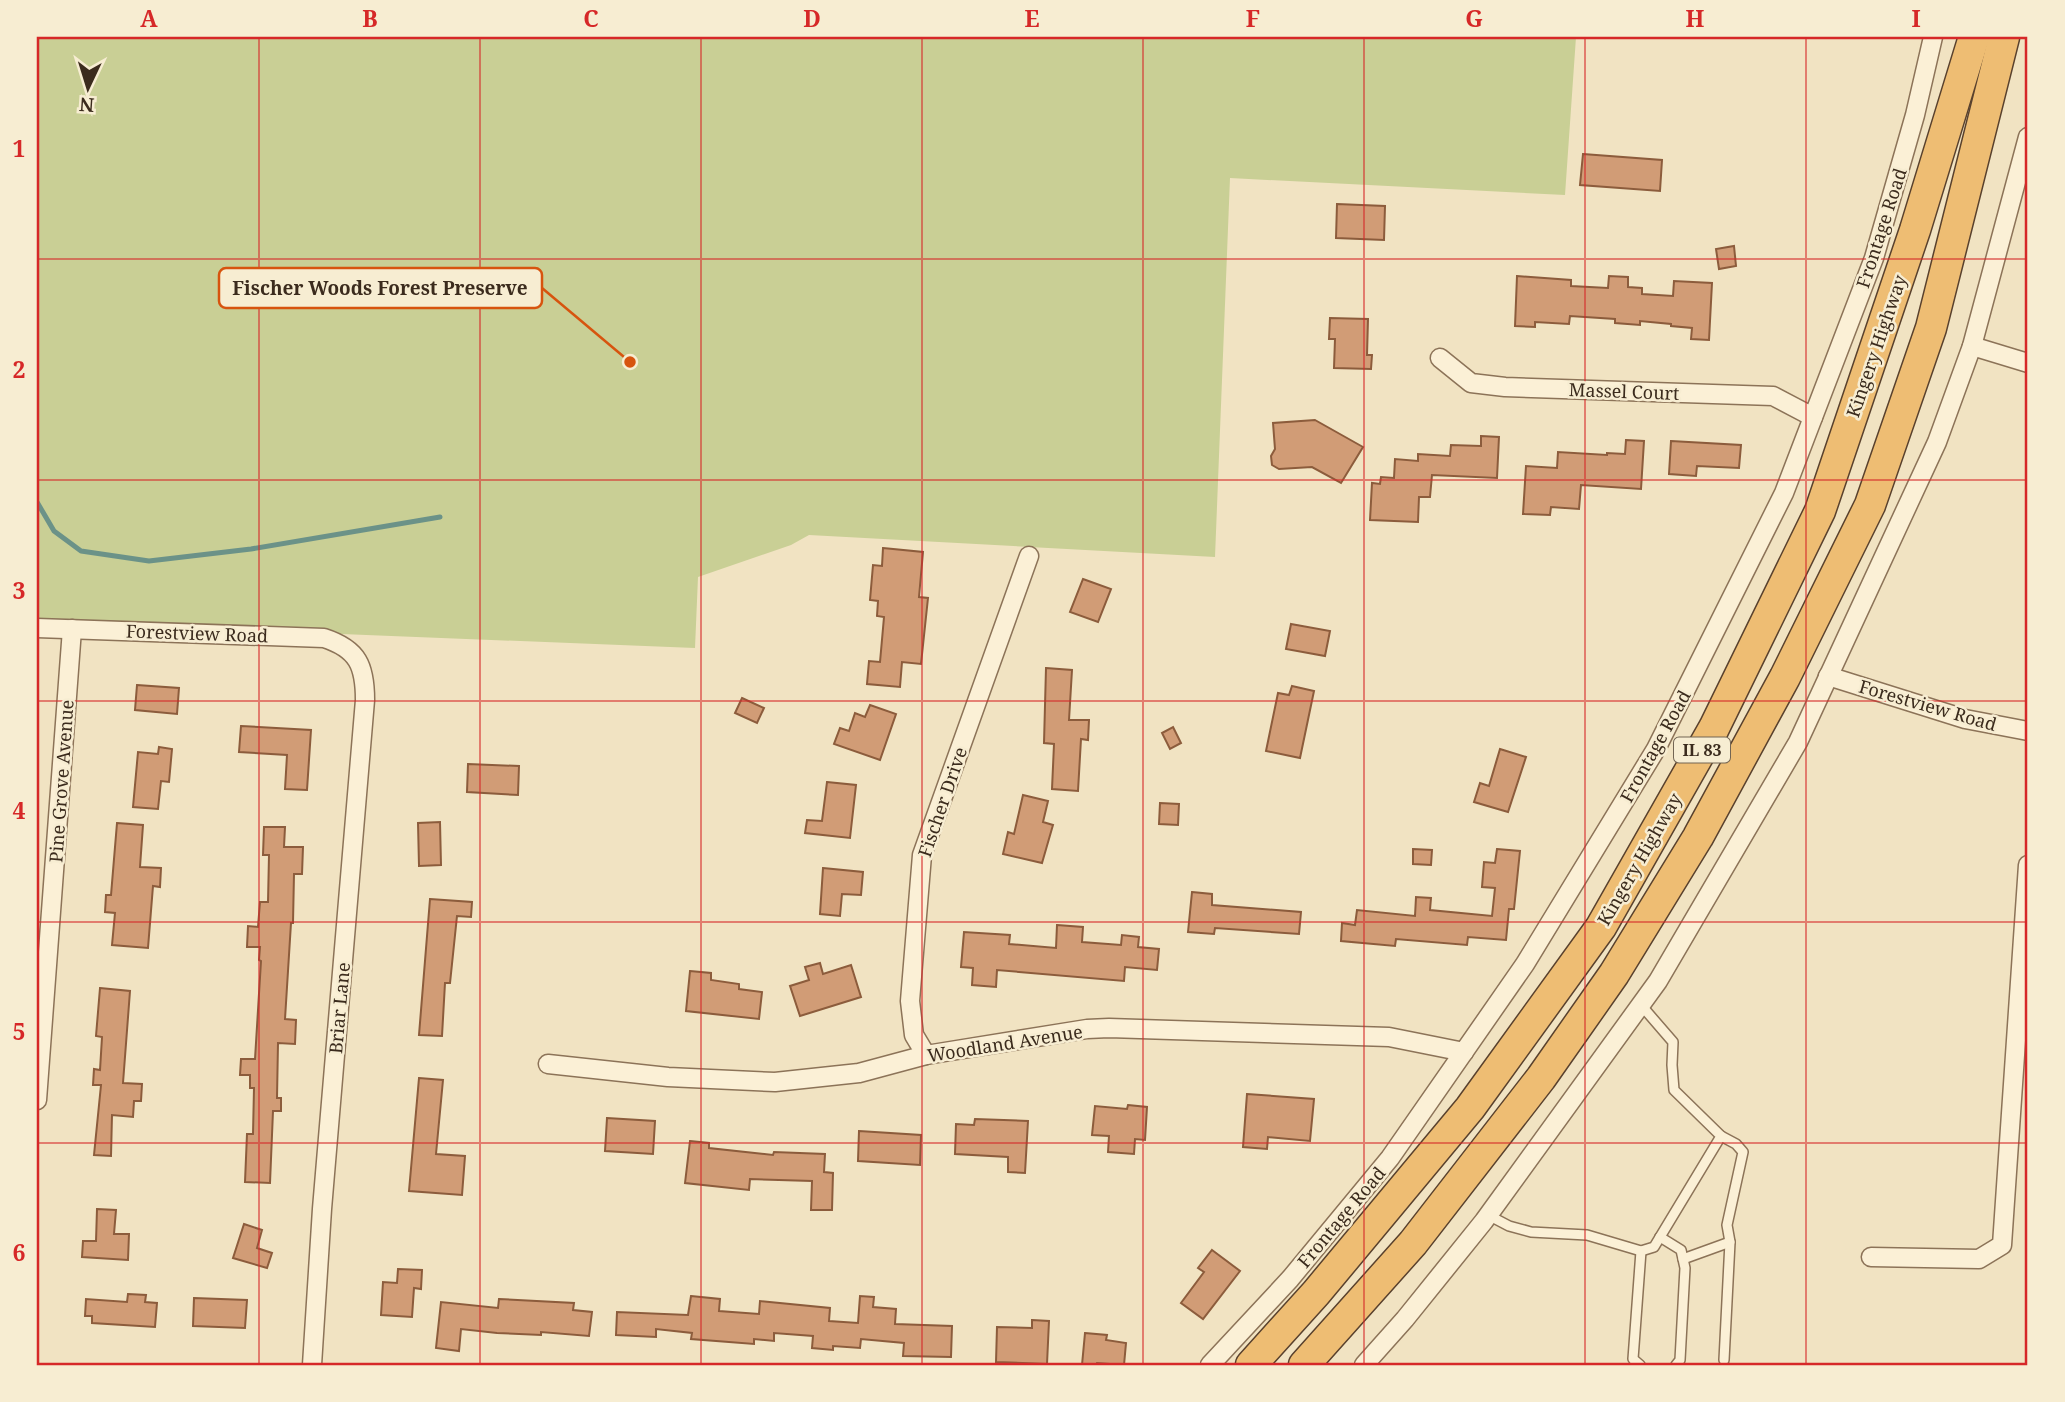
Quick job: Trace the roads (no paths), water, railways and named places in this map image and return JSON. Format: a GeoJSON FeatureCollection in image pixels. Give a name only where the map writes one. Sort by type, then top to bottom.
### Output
{"type":"FeatureCollection","features":[{"type":"Feature","properties":{"kind":"highway","name":"Kingery Highway"},"geometry":{"type":"LineString","coordinates":[[1251,1365],[1470,1108],[1601,927],[1714,728],[1821,511],[1915,229],[1974,37]]}},
{"type":"Feature","properties":{"kind":"highway","name":"Kingery Highway"},"geometry":{"type":"LineString","coordinates":[[1304,1365],[1413,1243],[1541,1078],[1614,974],[1698,837],[1785,677],[1870,505],[1931,328],[2004,37]]}},
{"type":"Feature","properties":{"kind":"street","name":"Frontage Road"},"geometry":{"type":"LineString","coordinates":[[1210,1365],[1290,1279],[1390,1158],[1525,964],[1657,749],[1784,493],[1874,258],[1915,115],[1933,37]]}},
{"type":"Feature","properties":{"kind":"street"},"geometry":{"type":"LineString","coordinates":[[1364,1365],[1405,1319],[1488,1215],[1641,1006],[1798,742],[1937,442],[1972,345],[2028,137]]}},
{"type":"Feature","properties":{"kind":"street"},"geometry":{"type":"LineString","coordinates":[[1972,345],[2028,363]]}},
{"type":"Feature","properties":{"kind":"street","name":"Massel Court"},"geometry":{"type":"LineString","coordinates":[[1440,358],[1471,383],[1505,387],[1773,396],[1813,418]]}},
{"type":"Feature","properties":{"kind":"street","name":"Fischer Drive"},"geometry":{"type":"LineString","coordinates":[[926,1055],[914,1035],[910,1001],[922,855],[1029,556]]}},
{"type":"Feature","properties":{"kind":"street","name":"Forestview Road"},"geometry":{"type":"LineString","coordinates":[[37,628],[313,637],[341,643],[352,653]]}},
{"type":"Feature","properties":{"kind":"street","name":"Pine Grove Avenue"},"geometry":{"type":"LineString","coordinates":[[37,1100],[72,629]]}},
{"type":"Feature","properties":{"kind":"street","name":"Briar Lane"},"geometry":{"type":"LineString","coordinates":[[312,1365],[323,1196],[365,701],[365,681],[352,653]]}},
{"type":"Feature","properties":{"kind":"street","name":"Forestview Road"},"geometry":{"type":"LineString","coordinates":[[1828,676],[1965,719],[2028,731]]}},
{"type":"Feature","properties":{"kind":"street"},"geometry":{"type":"LineString","coordinates":[[1871,1257],[1979,1259],[2002,1245],[2028,865]]}},
{"type":"Feature","properties":{"kind":"street","name":"Woodland Avenue"},"geometry":{"type":"LineString","coordinates":[[548,1064],[668,1077],[775,1082],[859,1073],[926,1055],[1087,1029],[1109,1028],[1389,1037],[1464,1052]]}},
{"type":"Feature","properties":{"kind":"lane"},"geometry":{"type":"LineString","coordinates":[[1641,1006],[1673,1042],[1674,1090],[1721,1136],[1736,1144],[1743,1152],[1727,1225],[1730,1242],[1724,1360]]}},
{"type":"Feature","properties":{"kind":"lane"},"geometry":{"type":"LineString","coordinates":[[1488,1215],[1509,1226],[1531,1232],[1587,1235],[1641,1251],[1654,1247],[1721,1136]]}},
{"type":"Feature","properties":{"kind":"lane"},"geometry":{"type":"LineString","coordinates":[[1660,1237],[1681,1250],[1685,1268],[1680,1360],[1676,1365]]}},
{"type":"Feature","properties":{"kind":"lane"},"geometry":{"type":"LineString","coordinates":[[1683,1259],[1730,1242]]}},
{"type":"Feature","properties":{"kind":"lane"},"geometry":{"type":"LineString","coordinates":[[1640,1365],[1633,1359],[1641,1251]]}},
{"type":"Feature","properties":{"kind":"waterway"},"geometry":{"type":"LineString","coordinates":[[37,502],[54,531],[81,551],[149,561],[251,549],[440,517]]}},
{"type":"Feature","properties":{"kind":"place","name":"Fischer Woods Forest Preserve"},"geometry":{"type":"Point","coordinates":[630,362]}}]}
